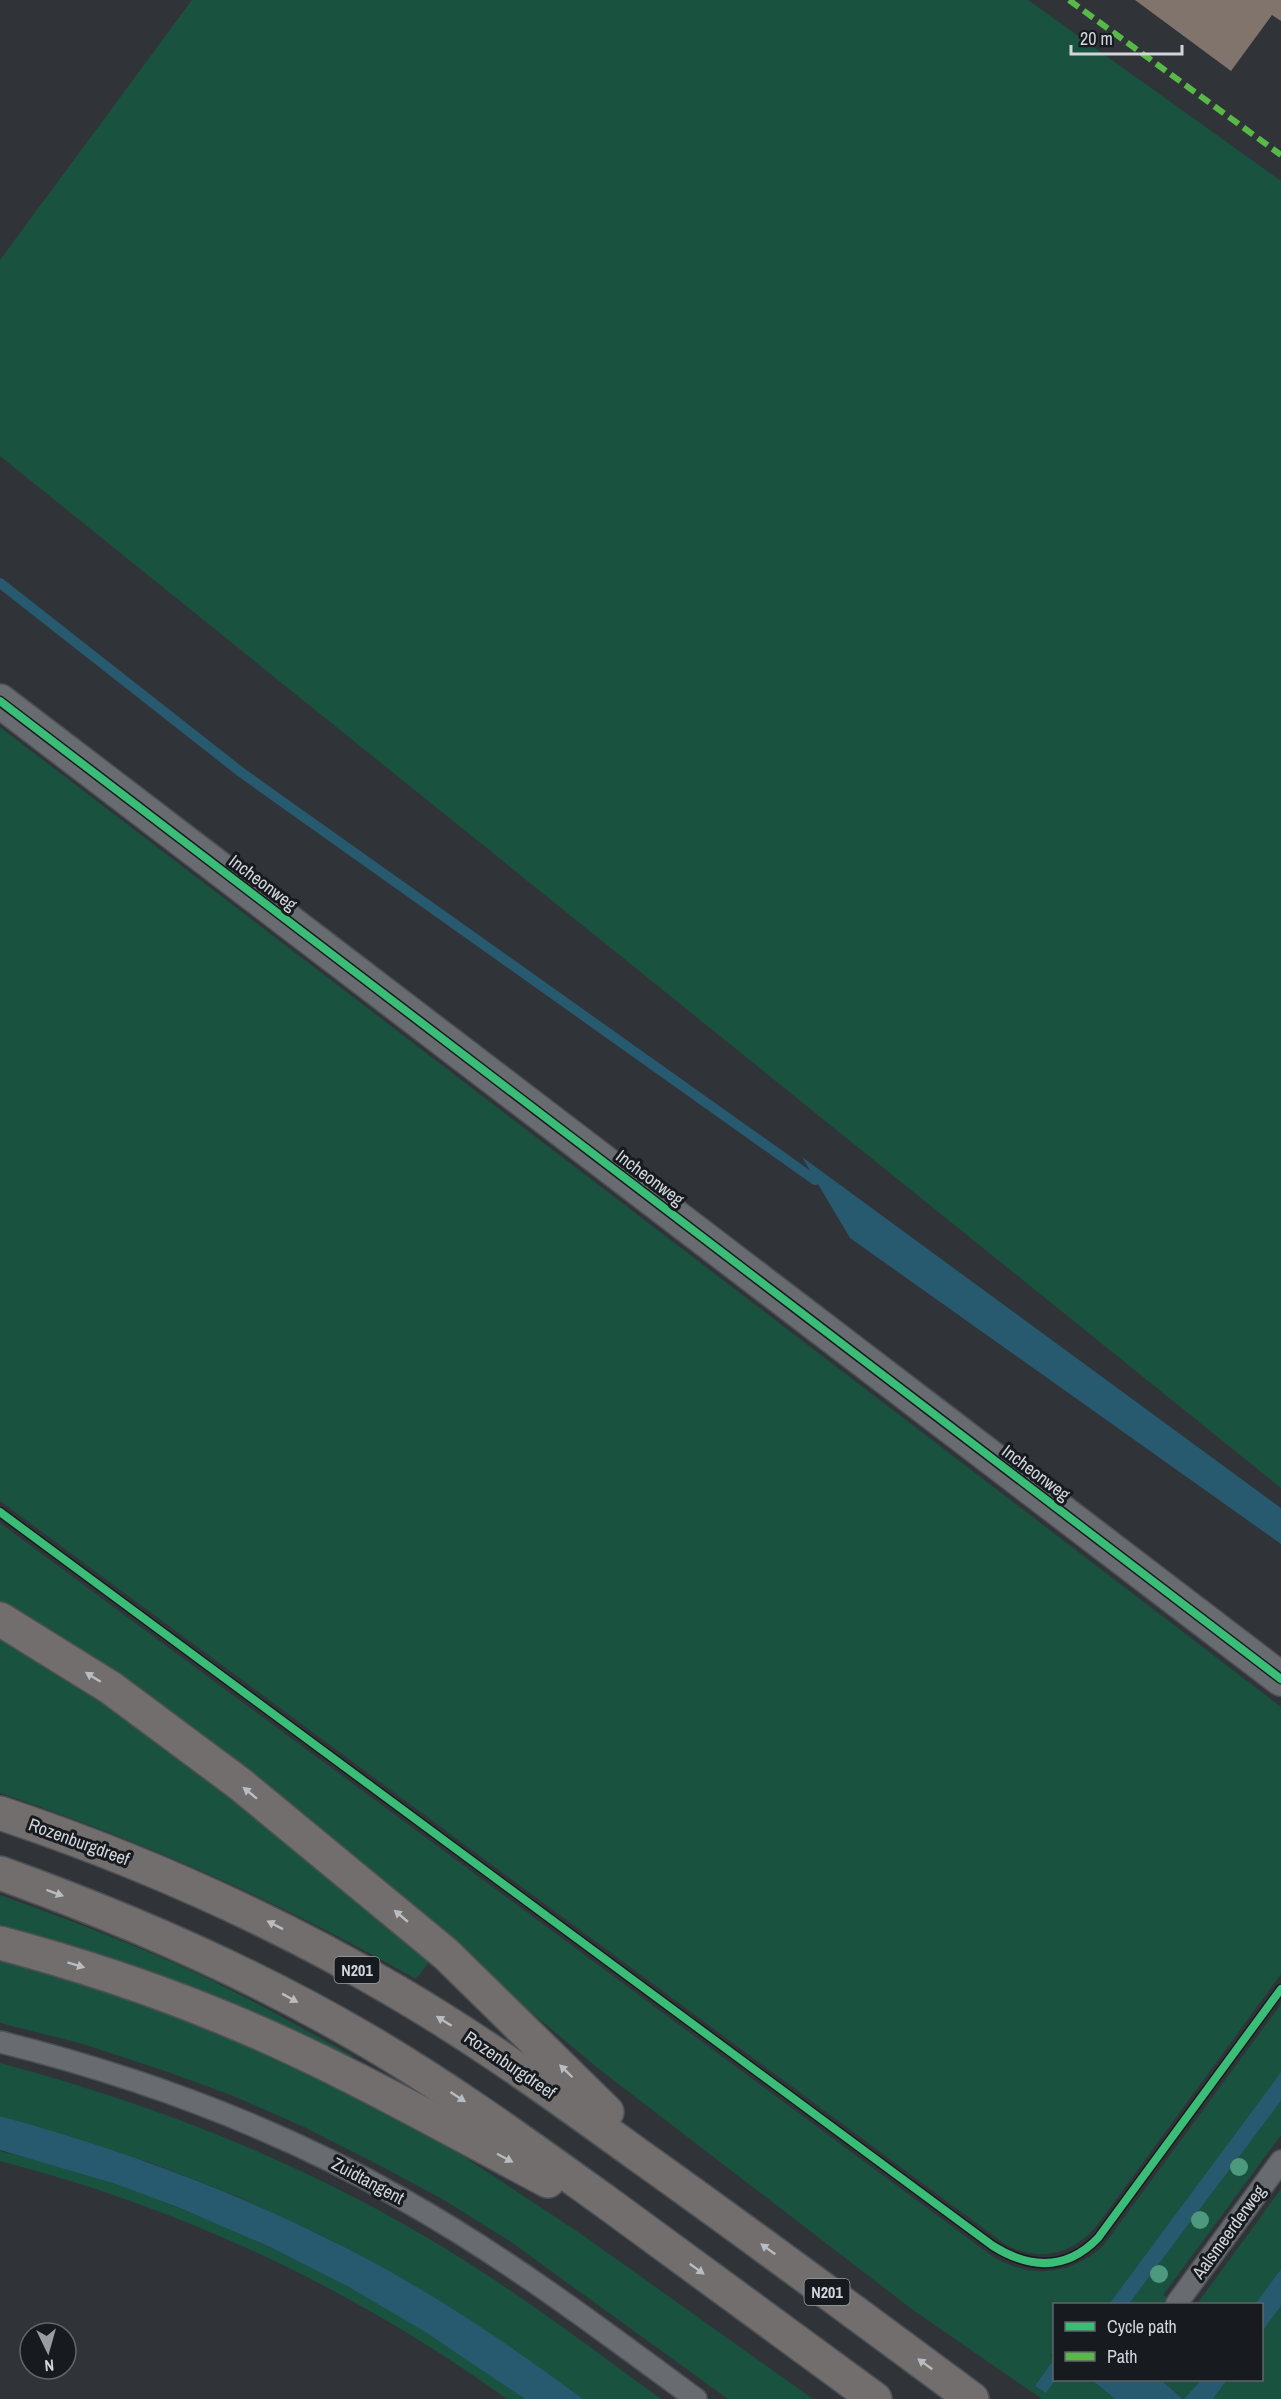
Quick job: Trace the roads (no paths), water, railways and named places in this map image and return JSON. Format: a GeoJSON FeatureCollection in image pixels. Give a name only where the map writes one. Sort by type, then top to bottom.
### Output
{"type":"FeatureCollection","features":[{"type":"Feature","properties":{"kind":"highway","name":"N201"},"geometry":{"type":"LineString","coordinates":[[0,1619],[111,1688],[176,1736],[240,1784],[437,1946],[682,2186]]}},
{"type":"Feature","properties":{"kind":"highway","name":"Rozenburgdreef"},"geometry":{"type":"LineString","coordinates":[[0,1814],[93,1846],[177,1879],[242,1909],[397,1992],[472,2039],[682,2186],[972,2399]]}},
{"type":"Feature","properties":{"kind":"highway"},"geometry":{"type":"LineString","coordinates":[[0,1873],[120,1918],[195,1951],[282,1993],[361,2037],[462,2099],[875,2399]]}},
{"type":"Feature","properties":{"kind":"highway"},"geometry":{"type":"LineString","coordinates":[[0,1943],[144,1987],[263,2035],[342,2072],[650,2235]]}},
{"type":"Feature","properties":{"kind":"street","name":"Incheonweg"},"geometry":{"type":"LineString","coordinates":[[0,701],[1281,1679]]}},
{"type":"Feature","properties":{"kind":"lane","name":"Zuidtangent"},"geometry":{"type":"LineString","coordinates":[[0,2042],[70,2060],[200,2104],[287,2140],[347,2169],[404,2200],[495,2256],[598,2327],[696,2399]]}},
{"type":"Feature","properties":{"kind":"lane","name":"Aalsmeerderweg"},"geometry":{"type":"LineString","coordinates":[[1177,2302],[1281,2161]]}},
{"type":"Feature","properties":{"kind":"water"},"geometry":{"type":"Polygon","coordinates":[[[802,1157],[1281,1508],[1281,1544],[850,1238],[802,1157]]]}},
{"type":"Feature","properties":{"kind":"water"},"geometry":{"type":"Polygon","coordinates":[[[1281,2072],[1281,2101],[1130,2303],[1110,2303],[1281,2072]]]}},
{"type":"Feature","properties":{"kind":"water"},"geometry":{"type":"Polygon","coordinates":[[[0,2116],[166,2169],[287,2219],[360,2255],[426,2292],[583,2399],[525,2399],[427,2333],[349,2287],[270,2247],[180,2208],[116,2184],[0,2150],[0,2116]]]}},
{"type":"Feature","properties":{"kind":"water"},"geometry":{"type":"Polygon","coordinates":[[[1281,2269],[1281,2306],[1263,2331],[1263,2303],[1256,2303],[1281,2269]]]}},
{"type":"Feature","properties":{"kind":"water"},"geometry":{"type":"Polygon","coordinates":[[[1053,2360],[1053,2381],[1055,2381],[1046,2393],[1035,2386],[1053,2360]]]}},
{"type":"Feature","properties":{"kind":"water"},"geometry":{"type":"Polygon","coordinates":[[[1093,2381],[1162,2381],[1183,2399],[1115,2399],[1093,2381]]]}},
{"type":"Feature","properties":{"kind":"water"},"geometry":{"type":"Polygon","coordinates":[[[1200,2381],[1226,2381],[1213,2399],[1184,2399],[1200,2381]]]}},
{"type":"Feature","properties":{"kind":"waterway"},"geometry":{"type":"LineString","coordinates":[[0,583],[242,773],[815,1180]]}}]}
